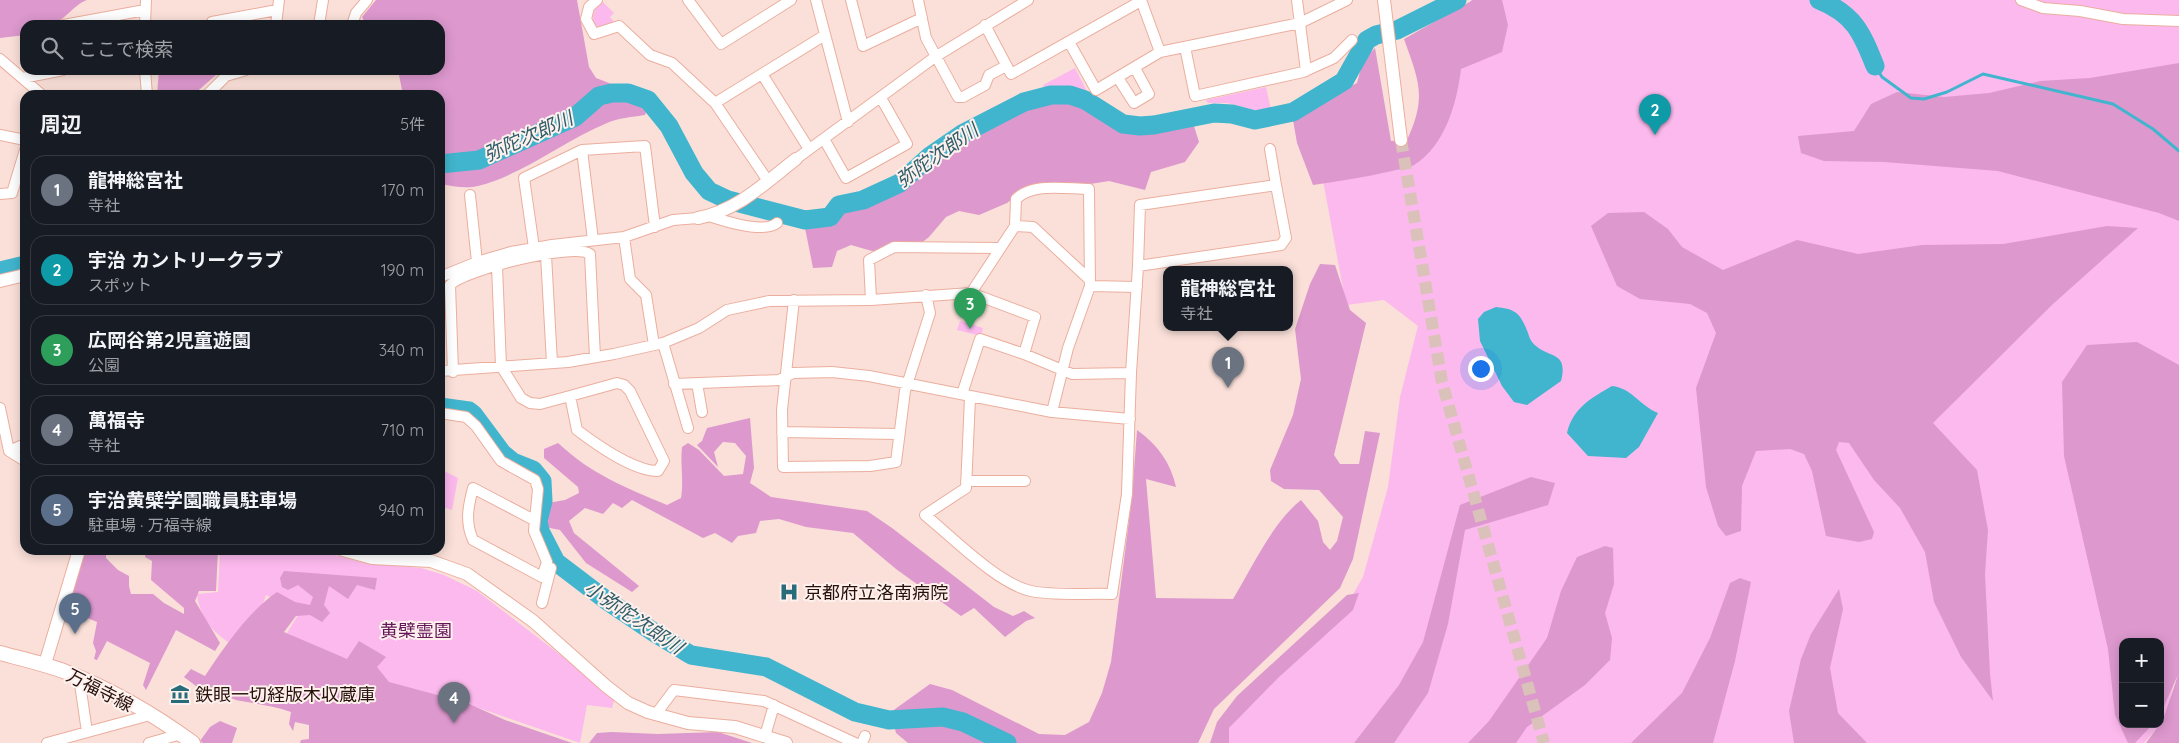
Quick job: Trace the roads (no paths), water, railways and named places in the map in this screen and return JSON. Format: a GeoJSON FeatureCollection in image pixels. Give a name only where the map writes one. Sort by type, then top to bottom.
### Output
{"type":"FeatureCollection","features":[{"type":"Feature","properties":{"kind":"main road","name":"万福寺線"},"geometry":{"type":"LineString","coordinates":[[0,653],[45,664],[79,677],[150,715],[193,743]]}},
{"type":"Feature","properties":{"kind":"street"},"geometry":{"type":"LineString","coordinates":[[320,20],[323,0]]}},
{"type":"Feature","properties":{"kind":"street"},"geometry":{"type":"LineString","coordinates":[[354,20],[356,13],[367,0]]}},
{"type":"Feature","properties":{"kind":"street"},"geometry":{"type":"LineString","coordinates":[[597,0],[589,7],[586,19],[594,34],[619,26],[650,55],[672,63],[715,103],[768,181]]}},
{"type":"Feature","properties":{"kind":"street"},"geometry":{"type":"LineString","coordinates":[[688,0],[721,44],[791,0]]}},
{"type":"Feature","properties":{"kind":"street"},"geometry":{"type":"LineString","coordinates":[[816,0],[848,122]]}},
{"type":"Feature","properties":{"kind":"street"},"geometry":{"type":"LineString","coordinates":[[851,0],[863,46],[922,18]]}},
{"type":"Feature","properties":{"kind":"street"},"geometry":{"type":"LineString","coordinates":[[918,0],[926,38],[958,97],[963,97],[985,85],[989,75],[1006,66]]}},
{"type":"Feature","properties":{"kind":"street"},"geometry":{"type":"LineString","coordinates":[[445,275],[477,262],[534,248],[624,237],[673,220],[703,217],[725,211],[758,189],[809,148],[848,122],[935,57],[1028,0]]}},
{"type":"Feature","properties":{"kind":"street"},"geometry":{"type":"LineString","coordinates":[[1297,0],[1306,71]]}},
{"type":"Feature","properties":{"kind":"street"},"geometry":{"type":"LineString","coordinates":[[1069,42],[1096,90],[1160,52],[1300,23],[1346,0]]}},
{"type":"Feature","properties":{"kind":"street"},"geometry":{"type":"LineString","coordinates":[[1384,0],[1402,140]]}},
{"type":"Feature","properties":{"kind":"street"},"geometry":{"type":"LineString","coordinates":[[2021,0],[2043,8],[2080,11],[2123,19],[2179,21]]}},
{"type":"Feature","properties":{"kind":"street"},"geometry":{"type":"LineString","coordinates":[[985,25],[1011,74],[1141,1],[1160,52]]}},
{"type":"Feature","properties":{"kind":"street"},"geometry":{"type":"LineString","coordinates":[[84,20],[145,5],[145,20]]}},
{"type":"Feature","properties":{"kind":"street"},"geometry":{"type":"LineString","coordinates":[[220,20],[278,5],[276,20]]}},
{"type":"Feature","properties":{"kind":"street"},"geometry":{"type":"LineString","coordinates":[[715,103],[825,35]]}},
{"type":"Feature","properties":{"kind":"street"},"geometry":{"type":"LineString","coordinates":[[1185,47],[1195,96],[1306,71],[1334,58],[1352,40]]}},
{"type":"Feature","properties":{"kind":"street"},"geometry":{"type":"LineString","coordinates":[[0,59],[36,90]]}},
{"type":"Feature","properties":{"kind":"street"},"geometry":{"type":"LineString","coordinates":[[1118,78],[1134,103],[1149,94],[1135,68]]}},
{"type":"Feature","properties":{"kind":"street"},"geometry":{"type":"LineString","coordinates":[[762,74],[809,148]]}},
{"type":"Feature","properties":{"kind":"street"},"geometry":{"type":"LineString","coordinates":[[23,78],[38,75]]}},
{"type":"Feature","properties":{"kind":"street"},"geometry":{"type":"LineString","coordinates":[[145,75],[147,90]]}},
{"type":"Feature","properties":{"kind":"street"},"geometry":{"type":"LineString","coordinates":[[211,90],[223,75]]}},
{"type":"Feature","properties":{"kind":"street"},"geometry":{"type":"LineString","coordinates":[[824,139],[846,178],[907,144],[881,98]]}},
{"type":"Feature","properties":{"kind":"street"},"geometry":{"type":"LineString","coordinates":[[0,135],[20,139]]}},
{"type":"Feature","properties":{"kind":"street"},"geometry":{"type":"LineString","coordinates":[[534,248],[524,178],[582,150],[645,146],[655,227]]}},
{"type":"Feature","properties":{"kind":"street"},"geometry":{"type":"LineString","coordinates":[[1138,266],[1281,245],[1286,238],[1270,149]]}},
{"type":"Feature","properties":{"kind":"street"},"geometry":{"type":"LineString","coordinates":[[582,150],[592,240]]}},
{"type":"Feature","properties":{"kind":"street"},"geometry":{"type":"LineString","coordinates":[[0,194],[12,193],[20,174]]}},
{"type":"Feature","properties":{"kind":"street"},"geometry":{"type":"LineString","coordinates":[[1131,373],[1072,374],[1024,354],[980,339],[966,396],[966,488],[925,515],[995,573],[1014,584],[1031,591],[1112,594],[1127,494],[1140,205],[1276,185]]}},
{"type":"Feature","properties":{"kind":"street"},"geometry":{"type":"LineString","coordinates":[[971,293],[998,248],[1015,226],[1016,200],[1029,191],[1038,189],[1089,189],[1090,283],[1052,412]]}},
{"type":"Feature","properties":{"kind":"street"},"geometry":{"type":"LineString","coordinates":[[470,195],[477,262]]}},
{"type":"Feature","properties":{"kind":"street"},"geometry":{"type":"LineString","coordinates":[[703,217],[763,228],[777,223]]}},
{"type":"Feature","properties":{"kind":"street"},"geometry":{"type":"LineString","coordinates":[[1015,226],[1033,227],[1090,283],[1137,287]]}},
{"type":"Feature","properties":{"kind":"street"},"geometry":{"type":"LineString","coordinates":[[624,237],[630,279],[646,295],[658,344],[674,384],[688,428]]}},
{"type":"Feature","properties":{"kind":"street"},"geometry":{"type":"LineString","coordinates":[[871,300],[869,260],[894,247],[998,248]]}},
{"type":"Feature","properties":{"kind":"street"},"geometry":{"type":"LineString","coordinates":[[453,372],[450,286],[456,280],[497,266],[546,255],[585,250],[590,254],[595,357]]}},
{"type":"Feature","properties":{"kind":"street"},"geometry":{"type":"LineString","coordinates":[[546,255],[552,363]]}},
{"type":"Feature","properties":{"kind":"street"},"geometry":{"type":"LineString","coordinates":[[497,266],[502,366],[520,398],[530,403],[540,404],[617,383],[624,384],[630,391],[664,461],[662,468],[658,471],[647,471],[598,446],[577,430],[570,396]]}},
{"type":"Feature","properties":{"kind":"street"},"geometry":{"type":"LineString","coordinates":[[0,281],[20,276]]}},
{"type":"Feature","properties":{"kind":"street"},"geometry":{"type":"LineString","coordinates":[[445,371],[552,363],[595,357],[658,344],[699,328],[727,310],[768,301],[871,300],[971,293],[1035,317],[1024,354]]}},
{"type":"Feature","properties":{"kind":"street"},"geometry":{"type":"LineString","coordinates":[[794,300],[782,410],[784,466],[870,466],[896,462],[898,434],[907,382],[930,313],[926,295]]}},
{"type":"Feature","properties":{"kind":"street"},"geometry":{"type":"LineString","coordinates":[[674,384],[779,380],[792,373],[832,372],[907,382],[966,396],[1052,412],[1130,419]]}},
{"type":"Feature","properties":{"kind":"street"},"geometry":{"type":"LineString","coordinates":[[697,383],[702,412]]}},
{"type":"Feature","properties":{"kind":"street"},"geometry":{"type":"LineString","coordinates":[[0,408],[9,451],[20,458]]}},
{"type":"Feature","properties":{"kind":"street"},"geometry":{"type":"LineString","coordinates":[[445,414],[466,417],[476,426],[501,461],[535,480],[538,489],[534,531],[538,546],[551,566],[542,603]]}},
{"type":"Feature","properties":{"kind":"street"},"geometry":{"type":"LineString","coordinates":[[782,432],[898,434]]}},
{"type":"Feature","properties":{"kind":"street"},"geometry":{"type":"LineString","coordinates":[[9,451],[20,446]]}},
{"type":"Feature","properties":{"kind":"street"},"geometry":{"type":"LineString","coordinates":[[966,481],[1025,481]]}},
{"type":"Feature","properties":{"kind":"street"},"geometry":{"type":"LineString","coordinates":[[534,520],[473,488],[467,512],[468,528],[473,540],[542,577],[547,562]]}},
{"type":"Feature","properties":{"kind":"street"},"geometry":{"type":"LineString","coordinates":[[45,664],[78,555]]}},
{"type":"Feature","properties":{"kind":"street"},"geometry":{"type":"LineString","coordinates":[[361,555],[372,558],[431,561],[467,574],[533,621],[618,696],[656,714],[688,723],[735,727],[786,743]]}},
{"type":"Feature","properties":{"kind":"street"},"geometry":{"type":"LineString","coordinates":[[79,677],[87,732]]}},
{"type":"Feature","properties":{"kind":"street"},"geometry":{"type":"LineString","coordinates":[[656,714],[674,690],[744,698],[774,705],[855,743]]}},
{"type":"Feature","properties":{"kind":"street"},"geometry":{"type":"LineString","coordinates":[[765,736],[774,705]]}},
{"type":"Feature","properties":{"kind":"street"},"geometry":{"type":"LineString","coordinates":[[47,743],[73,740],[87,732],[150,715]]}},
{"type":"Feature","properties":{"kind":"street"},"geometry":{"type":"LineString","coordinates":[[149,743],[180,734]]}},
{"type":"Feature","properties":{"kind":"water"},"geometry":{"type":"Polygon","coordinates":[[[1496,307],[1511,310],[1518,314],[1532,342],[1538,348],[1555,356],[1562,364],[1561,381],[1527,405],[1514,402],[1502,386],[1480,341],[1478,319],[1484,312],[1496,307]]]}},
{"type":"Feature","properties":{"kind":"water"},"geometry":{"type":"Polygon","coordinates":[[[1612,386],[1625,390],[1658,413],[1639,447],[1626,458],[1588,456],[1567,433],[1570,424],[1578,410],[1612,386]]]}},
{"type":"Feature","properties":{"kind":"waterway","name":"弥陀次郎川"},"geometry":{"type":"LineString","coordinates":[[445,163],[479,160],[575,117],[599,96],[612,93],[628,93],[648,100],[669,126],[694,173],[709,191],[728,200],[805,220],[830,217],[839,205],[863,200],[900,183],[930,156],[962,134],[1024,102],[1051,95],[1070,95],[1085,100],[1123,124],[1140,126],[1214,113],[1232,114],[1255,120],[1293,112],[1344,81],[1367,40],[1376,35],[1397,30],[1457,0]]}},
{"type":"Feature","properties":{"kind":"waterway","name":"弥陀次郎川"},"geometry":{"type":"LineString","coordinates":[[1819,0],[1849,18],[1861,34],[1875,66]]}},
{"type":"Feature","properties":{"kind":"waterway"},"geometry":{"type":"LineString","coordinates":[[1875,66],[1882,77],[1911,98],[1924,99],[1947,92],[1983,74],[2113,104],[2153,129],[2179,151]]}},
{"type":"Feature","properties":{"kind":"waterway","name":"弥陀次郎川"},"geometry":{"type":"LineString","coordinates":[[0,271],[20,266]]}},
{"type":"Feature","properties":{"kind":"waterway","name":"小弥陀次郎川"},"geometry":{"type":"LineString","coordinates":[[445,408],[469,411],[473,414],[502,453],[513,462],[533,470],[542,481],[543,501],[538,521],[540,531],[556,562],[606,600],[691,655],[766,667],[855,712],[889,720],[943,717],[963,722],[1007,743]]}},
{"type":"Feature","properties":{"kind":"tunnel"},"geometry":{"type":"LineString","coordinates":[[1401,140],[1442,382],[1544,743]]}},
{"type":"Feature","properties":{"kind":"place","name":"宇治 カントリークラブ"},"geometry":{"type":"Point","coordinates":[1655,135]}},
{"type":"Feature","properties":{"kind":"place","name":"広岡谷第2児童遊園"},"geometry":{"type":"Point","coordinates":[970,329]}},
{"type":"Feature","properties":{"kind":"place","name":"龍神総宮社"},"geometry":{"type":"Point","coordinates":[1228,388]}},
{"type":"Feature","properties":{"kind":"place","name":"京都府立洛南病院"},"geometry":{"type":"Point","coordinates":[789,592]}},
{"type":"Feature","properties":{"kind":"place","name":"宇治黄檗学園職員駐車場"},"geometry":{"type":"Point","coordinates":[75,634]}},
{"type":"Feature","properties":{"kind":"place","name":"鉄眼一切経版木収蔵庫"},"geometry":{"type":"Point","coordinates":[180,694]}},
{"type":"Feature","properties":{"kind":"place","name":"萬福寺"},"geometry":{"type":"Point","coordinates":[454,723]}},
{"type":"Feature","properties":{"kind":"park label","name":"黄檗霊園"},"geometry":{"type":"Point","coordinates":[416,630]}}]}
